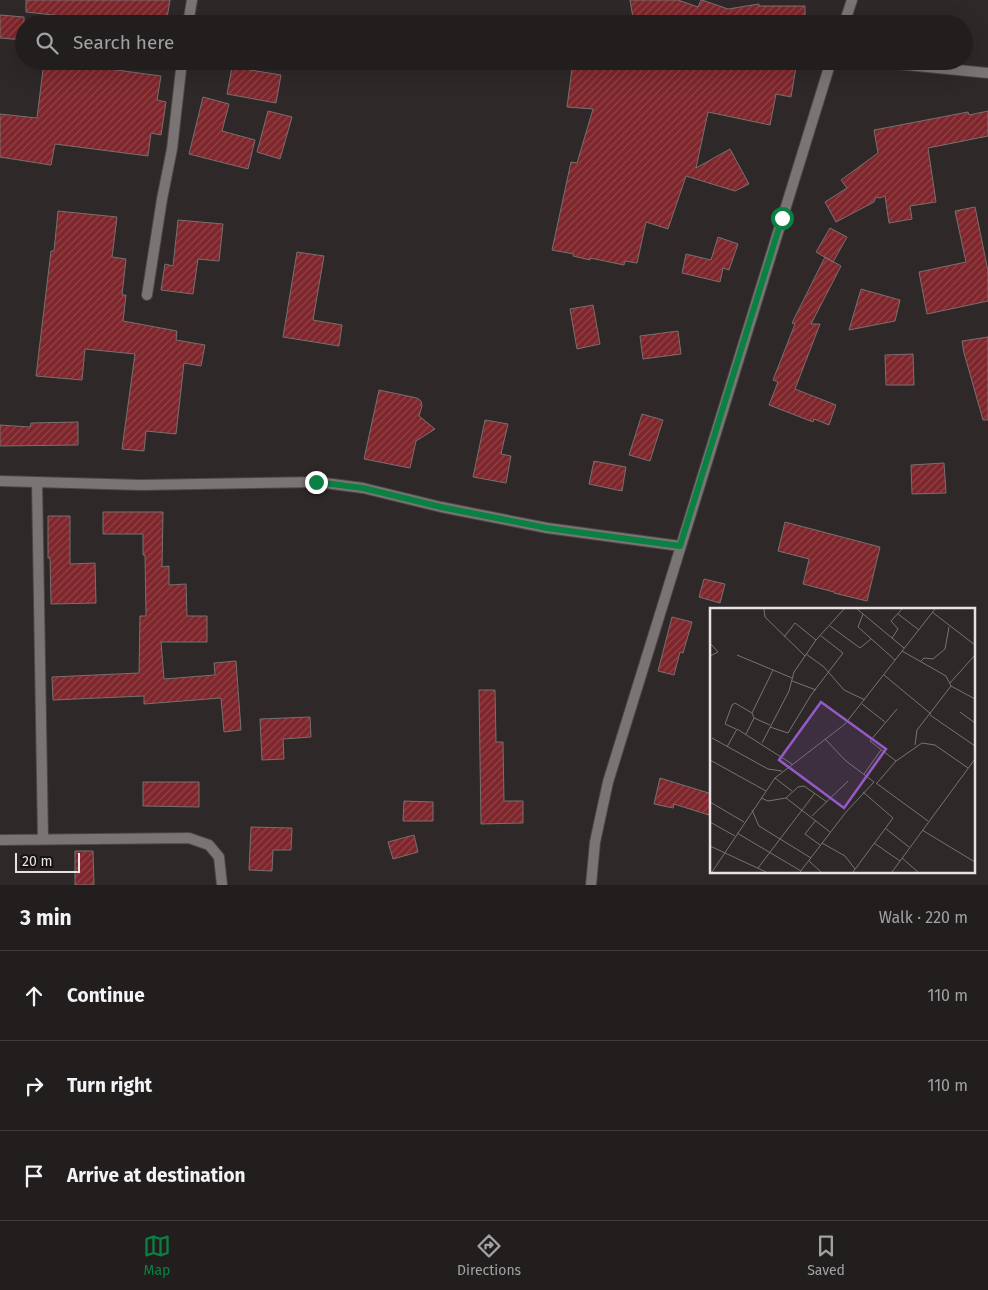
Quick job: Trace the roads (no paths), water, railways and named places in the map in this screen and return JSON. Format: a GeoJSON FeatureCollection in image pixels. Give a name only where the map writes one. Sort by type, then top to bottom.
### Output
{"type":"FeatureCollection","features":[{"type":"Feature","properties":{"kind":"street"},"geometry":{"type":"LineString","coordinates":[[190,15],[192,0]]}},
{"type":"Feature","properties":{"kind":"street"},"geometry":{"type":"LineString","coordinates":[[847,15],[852,0]]}},
{"type":"Feature","properties":{"kind":"street"},"geometry":{"type":"LineString","coordinates":[[147,295],[172,149],[181,70]]}},
{"type":"Feature","properties":{"kind":"street"},"geometry":{"type":"LineString","coordinates":[[591,885],[594,842],[608,782],[828,70]]}},
{"type":"Feature","properties":{"kind":"street"},"geometry":{"type":"LineString","coordinates":[[958,70],[988,73]]}},
{"type":"Feature","properties":{"kind":"street"},"geometry":{"type":"LineString","coordinates":[[0,481],[140,485],[316,482],[363,488],[441,507],[547,528],[680,546]]}},
{"type":"Feature","properties":{"kind":"street"},"geometry":{"type":"LineString","coordinates":[[37,482],[43,840]]}},
{"type":"Feature","properties":{"kind":"street"},"geometry":{"type":"LineString","coordinates":[[0,840],[189,838],[209,845],[219,856],[222,885]]}}]}
